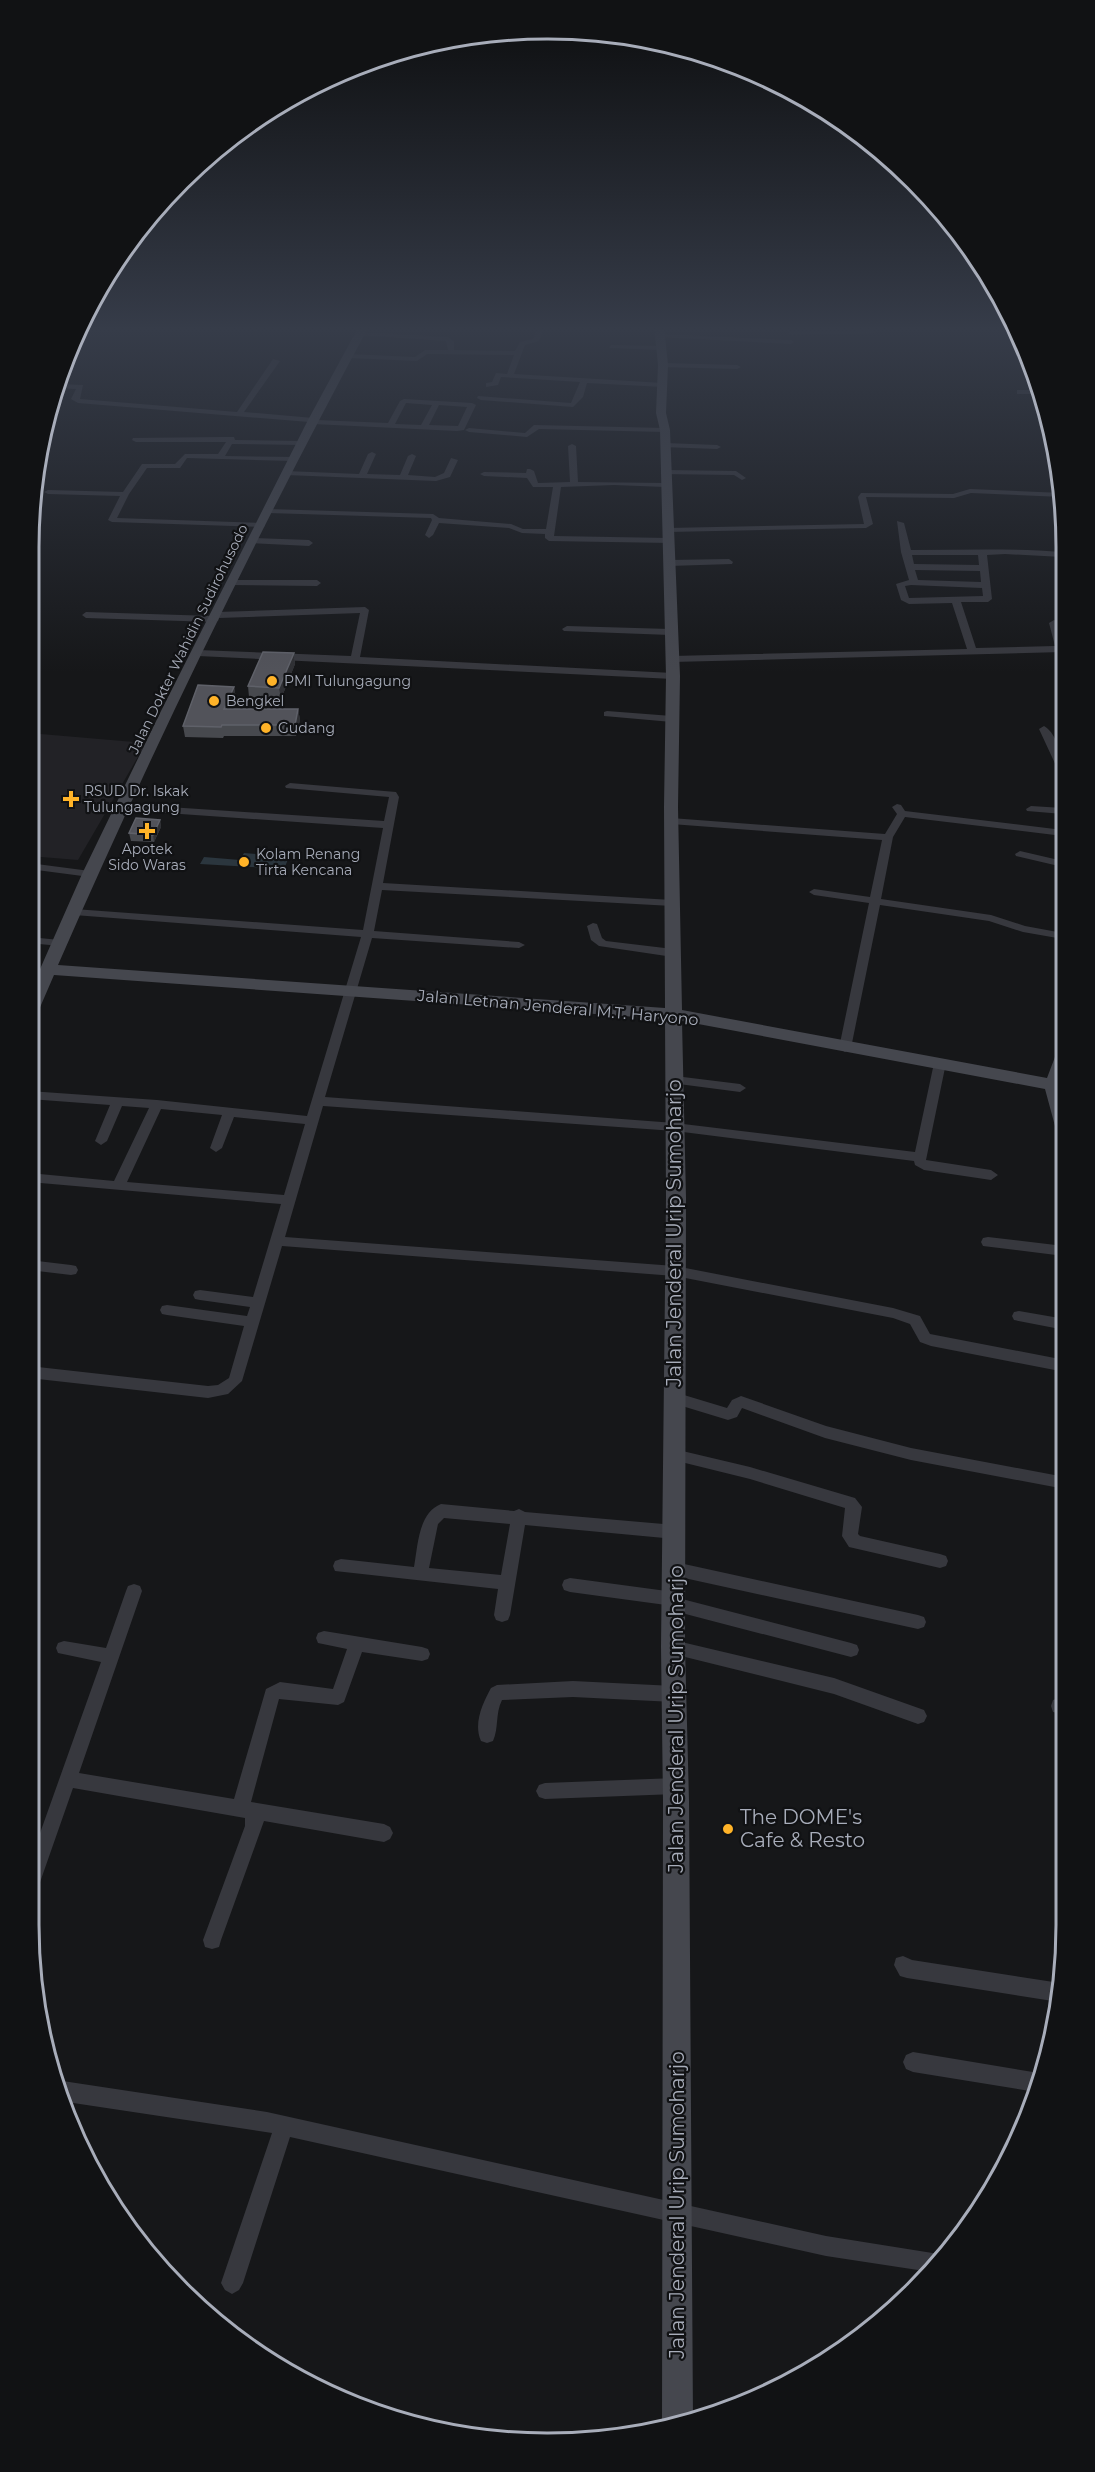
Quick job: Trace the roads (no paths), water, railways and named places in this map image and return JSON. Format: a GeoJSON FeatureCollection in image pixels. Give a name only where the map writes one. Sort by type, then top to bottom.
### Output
{"type":"FeatureCollection","features":[{"type":"Feature","properties":{"kind":"street"},"geometry":{"type":"LineString","coordinates":[[218,466],[230,441]]}},
{"type":"Feature","properties":{"kind":"street"},"geometry":{"type":"LineString","coordinates":[[234,441],[302,443]]}},
{"type":"Feature","properties":{"kind":"street","name":"Jalan Jenderal Urip Sumoharjo"},"geometry":{"type":"LineString","coordinates":[[665,441],[664,479],[673,675],[671,821],[675,1080],[673,1647],[676,1785],[677,2416]]}},
{"type":"Feature","properties":{"kind":"street","name":"Jalan Dokter Wahidin Sudirohusodo"},"geometry":{"type":"LineString","coordinates":[[39,987],[168,711],[302,443]]}},
{"type":"Feature","properties":{"kind":"street"},"geometry":{"type":"LineString","coordinates":[[665,445],[717,447]]}},
{"type":"Feature","properties":{"kind":"street"},"geometry":{"type":"LineString","coordinates":[[572,446],[574,484]]}},
{"type":"Feature","properties":{"kind":"street"},"geometry":{"type":"LineString","coordinates":[[362,476],[372,454]]}},
{"type":"Feature","properties":{"kind":"street"},"geometry":{"type":"LineString","coordinates":[[261,525],[113,521],[125,494],[145,466],[177,466],[185,456],[293,459]]}},
{"type":"Feature","properties":{"kind":"street"},"geometry":{"type":"LineString","coordinates":[[403,478],[412,456]]}},
{"type":"Feature","properties":{"kind":"street"},"geometry":{"type":"LineString","coordinates":[[286,473],[441,478],[447,475],[454,460]]}},
{"type":"Feature","properties":{"kind":"street"},"geometry":{"type":"LineString","coordinates":[[484,474],[530,473],[532,482],[536,485],[736,473],[742,478]]}},
{"type":"Feature","properties":{"kind":"street"},"geometry":{"type":"LineString","coordinates":[[557,485],[548,538],[668,536],[866,526],[869,524],[862,497],[864,495],[954,496],[970,491],[1053,495]]}},
{"type":"Feature","properties":{"kind":"street"},"geometry":{"type":"LineString","coordinates":[[48,492],[125,494]]}},
{"type":"Feature","properties":{"kind":"street"},"geometry":{"type":"LineString","coordinates":[[268,511],[429,516],[436,520],[511,526],[522,531],[549,532]]}},
{"type":"Feature","properties":{"kind":"street"},"geometry":{"type":"LineString","coordinates":[[429,535],[436,520]]}},
{"type":"Feature","properties":{"kind":"street"},"geometry":{"type":"LineString","coordinates":[[900,523],[914,583]]}},
{"type":"Feature","properties":{"kind":"street"},"geometry":{"type":"LineString","coordinates":[[253,541],[309,543]]}},
{"type":"Feature","properties":{"kind":"street"},"geometry":{"type":"LineString","coordinates":[[905,552],[982,553],[1005,550],[1056,554]]}},
{"type":"Feature","properties":{"kind":"street"},"geometry":{"type":"LineString","coordinates":[[982,553],[986,585],[987,600],[907,601],[900,584],[986,585]]}},
{"type":"Feature","properties":{"kind":"street"},"geometry":{"type":"LineString","coordinates":[[669,563],[729,562]]}},
{"type":"Feature","properties":{"kind":"street"},"geometry":{"type":"LineString","coordinates":[[909,567],[984,568]]}},
{"type":"Feature","properties":{"kind":"street"},"geometry":{"type":"LineString","coordinates":[[233,583],[317,583]]}},
{"type":"Feature","properties":{"kind":"street"},"geometry":{"type":"LineString","coordinates":[[956,601],[972,651]]}},
{"type":"Feature","properties":{"kind":"street"},"geometry":{"type":"LineString","coordinates":[[86,615],[216,617],[365,610],[355,658]]}},
{"type":"Feature","properties":{"kind":"street"},"geometry":{"type":"LineString","coordinates":[[1054,623],[1056,630]]}},
{"type":"Feature","properties":{"kind":"street"},"geometry":{"type":"LineString","coordinates":[[567,629],[670,632]]}},
{"type":"Feature","properties":{"kind":"street"},"geometry":{"type":"LineString","coordinates":[[672,659],[1056,649]]}},
{"type":"Feature","properties":{"kind":"street"},"geometry":{"type":"LineString","coordinates":[[198,653],[355,658],[432,664],[673,675]]}},
{"type":"Feature","properties":{"kind":"street"},"geometry":{"type":"LineString","coordinates":[[607,714],[672,719]]}},
{"type":"Feature","properties":{"kind":"street"},"geometry":{"type":"LineString","coordinates":[[1044,729],[1056,755]]}},
{"type":"Feature","properties":{"kind":"street"},"geometry":{"type":"LineString","coordinates":[[39,1373],[218,1392],[235,1381],[368,932],[394,797],[392,794],[290,786]]}},
{"type":"Feature","properties":{"kind":"street"},"geometry":{"type":"LineString","coordinates":[[123,807],[390,825]]}},
{"type":"Feature","properties":{"kind":"street"},"geometry":{"type":"LineString","coordinates":[[1031,809],[1056,811]]}},
{"type":"Feature","properties":{"kind":"street"},"geometry":{"type":"LineString","coordinates":[[845,1048],[888,837],[900,810],[1056,831]]}},
{"type":"Feature","properties":{"kind":"street"},"geometry":{"type":"LineString","coordinates":[[671,821],[888,837]]}},
{"type":"Feature","properties":{"kind":"street"},"geometry":{"type":"LineString","coordinates":[[1020,855],[1056,863]]}},
{"type":"Feature","properties":{"kind":"street"},"geometry":{"type":"LineString","coordinates":[[39,867],[90,874]]}},
{"type":"Feature","properties":{"kind":"street"},"geometry":{"type":"LineString","coordinates":[[377,886],[672,903]]}},
{"type":"Feature","properties":{"kind":"street"},"geometry":{"type":"LineString","coordinates":[[814,892],[991,918],[1023,929],[1056,935]]}},
{"type":"Feature","properties":{"kind":"street"},"geometry":{"type":"LineString","coordinates":[[74,912],[519,945]]}},
{"type":"Feature","properties":{"kind":"street"},"geometry":{"type":"LineString","coordinates":[[593,926],[597,940],[603,944],[673,953]]}},
{"type":"Feature","properties":{"kind":"street"},"geometry":{"type":"LineString","coordinates":[[39,941],[60,943]]}},
{"type":"Feature","properties":{"kind":"street","name":"Jalan Letnan Jenderal M.T. Haryono"},"geometry":{"type":"LineString","coordinates":[[47,969],[674,1014],[845,1048],[940,1063],[1056,1086]]}},
{"type":"Feature","properties":{"kind":"street"},"geometry":{"type":"LineString","coordinates":[[940,1063],[920,1162],[924,1165],[991,1175]]}},
{"type":"Feature","properties":{"kind":"street"},"geometry":{"type":"LineString","coordinates":[[675,1080],[740,1088]]}},
{"type":"Feature","properties":{"kind":"street"},"geometry":{"type":"LineString","coordinates":[[39,1096],[157,1104],[313,1121]]}},
{"type":"Feature","properties":{"kind":"street"},"geometry":{"type":"LineString","coordinates":[[101,1142],[118,1101]]}},
{"type":"Feature","properties":{"kind":"street"},"geometry":{"type":"LineString","coordinates":[[319,1101],[675,1127],[920,1157]]}},
{"type":"Feature","properties":{"kind":"street"},"geometry":{"type":"LineString","coordinates":[[118,1186],[157,1104]]}},
{"type":"Feature","properties":{"kind":"street"},"geometry":{"type":"LineString","coordinates":[[216,1148],[229,1113]]}},
{"type":"Feature","properties":{"kind":"street"},"geometry":{"type":"LineString","coordinates":[[39,1179],[288,1200]]}},
{"type":"Feature","properties":{"kind":"street"},"geometry":{"type":"LineString","coordinates":[[276,1241],[675,1271],[893,1313],[915,1320],[925,1338],[931,1340],[1056,1364]]}},
{"type":"Feature","properties":{"kind":"street"},"geometry":{"type":"LineString","coordinates":[[988,1242],[1056,1250]]}},
{"type":"Feature","properties":{"kind":"street"},"geometry":{"type":"LineString","coordinates":[[39,1266],[71,1270]]}},
{"type":"Feature","properties":{"kind":"street"},"geometry":{"type":"LineString","coordinates":[[200,1295],[258,1303]]}},
{"type":"Feature","properties":{"kind":"street"},"geometry":{"type":"LineString","coordinates":[[167,1310],[252,1322]]}},
{"type":"Feature","properties":{"kind":"street"},"geometry":{"type":"LineString","coordinates":[[1019,1316],[1056,1323]]}},
{"type":"Feature","properties":{"kind":"street"},"geometry":{"type":"LineString","coordinates":[[674,1398],[728,1414],[732,1413],[737,1404],[741,1402],[825,1432],[911,1454],[1056,1481]]}},
{"type":"Feature","properties":{"kind":"street"},"geometry":{"type":"LineString","coordinates":[[674,1455],[750,1473],[850,1503],[854,1507],[850,1536],[855,1542],[940,1561]]}},
{"type":"Feature","properties":{"kind":"street"},"geometry":{"type":"LineString","coordinates":[[420,1574],[430,1524],[441,1510],[675,1532]]}},
{"type":"Feature","properties":{"kind":"street"},"geometry":{"type":"LineString","coordinates":[[502,1615],[519,1516]]}},
{"type":"Feature","properties":{"kind":"street"},"geometry":{"type":"LineString","coordinates":[[341,1566],[507,1583]]}},
{"type":"Feature","properties":{"kind":"street"},"geometry":{"type":"LineString","coordinates":[[675,1569],[763,1587],[843,1608],[918,1622]]}},
{"type":"Feature","properties":{"kind":"street"},"geometry":{"type":"LineString","coordinates":[[570,1586],[674,1601],[850,1650]]}},
{"type":"Feature","properties":{"kind":"street"},"geometry":{"type":"LineString","coordinates":[[39,1858],[134,1591]]}},
{"type":"Feature","properties":{"kind":"street"},"geometry":{"type":"LineString","coordinates":[[324,1638],[422,1654]]}},
{"type":"Feature","properties":{"kind":"street"},"geometry":{"type":"LineString","coordinates":[[245,1809],[272,1694],[280,1690],[338,1697],[357,1643]]}},
{"type":"Feature","properties":{"kind":"street"},"geometry":{"type":"LineString","coordinates":[[673,1647],[842,1688],[918,1716]]}},
{"type":"Feature","properties":{"kind":"street"},"geometry":{"type":"LineString","coordinates":[[64,1648],[111,1656]]}},
{"type":"Feature","properties":{"kind":"street"},"geometry":{"type":"LineString","coordinates":[[487,1736],[489,1709],[496,1693],[573,1689],[674,1694]]}},
{"type":"Feature","properties":{"kind":"street"},"geometry":{"type":"LineString","coordinates":[[68,1779],[384,1833]]}},
{"type":"Feature","properties":{"kind":"street"},"geometry":{"type":"LineString","coordinates":[[545,1791],[676,1785]]}},
{"type":"Feature","properties":{"kind":"street"},"geometry":{"type":"LineString","coordinates":[[212,1940],[254,1826],[255,1819],[245,1809]]}},
{"type":"Feature","properties":{"kind":"street"},"geometry":{"type":"LineString","coordinates":[[903,1965],[907,1969],[1052,1992]]}},
{"type":"Feature","properties":{"kind":"street"},"geometry":{"type":"LineString","coordinates":[[913,2062],[1031,2082]]}},
{"type":"Feature","properties":{"kind":"street"},"geometry":{"type":"LineString","coordinates":[[67,2092],[284,2126],[826,2246],[929,2261]]}},
{"type":"Feature","properties":{"kind":"street"},"geometry":{"type":"LineString","coordinates":[[232,2283],[284,2126]]}},
{"type":"Feature","properties":{"kind":"place","name":"PMI Tulungagung"},"geometry":{"type":"Point","coordinates":[272,681]}},
{"type":"Feature","properties":{"kind":"place","name":"Bengkel"},"geometry":{"type":"Point","coordinates":[214,701]}},
{"type":"Feature","properties":{"kind":"place","name":"Gudang"},"geometry":{"type":"Point","coordinates":[266,728]}},
{"type":"Feature","properties":{"kind":"place","name":"RSUD Dr. Iskak Tulungagung"},"geometry":{"type":"Point","coordinates":[71,799]}},
{"type":"Feature","properties":{"kind":"place","name":"Apotek Sido Waras"},"geometry":{"type":"Point","coordinates":[147,831]}},
{"type":"Feature","properties":{"kind":"place","name":"Kolam Renang Tirta Kencana"},"geometry":{"type":"Point","coordinates":[244,862]}},
{"type":"Feature","properties":{"kind":"place","name":"The DOME's Cafe & Resto"},"geometry":{"type":"Point","coordinates":[728,1829]}}]}
